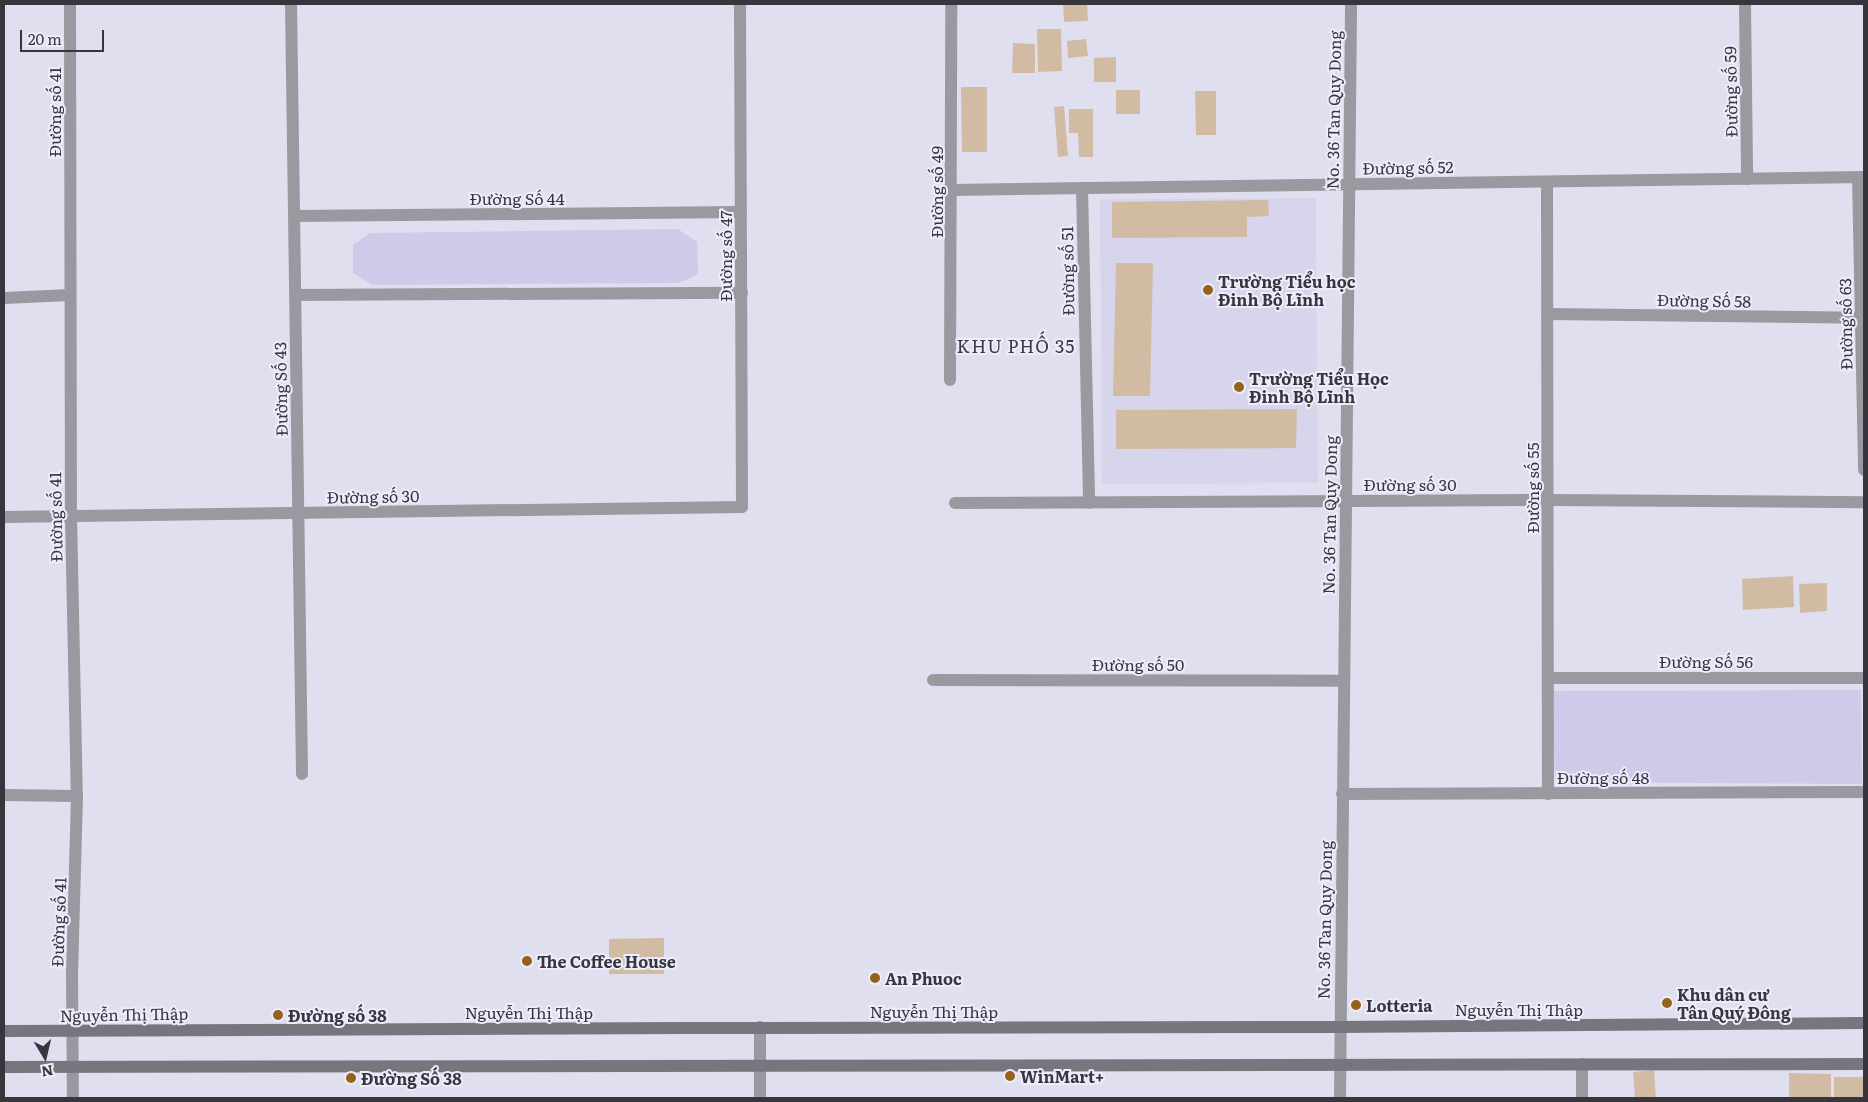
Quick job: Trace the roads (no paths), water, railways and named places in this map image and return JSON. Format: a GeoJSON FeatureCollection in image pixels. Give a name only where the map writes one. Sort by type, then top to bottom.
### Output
{"type":"FeatureCollection","features":[{"type":"Feature","properties":{"kind":"main road","name":"Nguyễn Thị Thập"},"geometry":{"type":"LineString","coordinates":[[4,1032],[73,1030],[1339,1027],[1864,1023]]}},
{"type":"Feature","properties":{"kind":"main road"},"geometry":{"type":"LineString","coordinates":[[4,1068],[73,1066],[1340,1067],[1582,1064],[1864,1064]]}},
{"type":"Feature","properties":{"kind":"street"},"geometry":{"type":"LineString","coordinates":[[70,4],[78,4]]}},
{"type":"Feature","properties":{"kind":"street","name":"Đường số 41"},"geometry":{"type":"LineString","coordinates":[[70,4],[71,516],[78,796],[73,1098]]}},
{"type":"Feature","properties":{"kind":"street","name":"Đường Số 43"},"geometry":{"type":"LineString","coordinates":[[291,4],[302,774]]}},
{"type":"Feature","properties":{"kind":"street","name":"Đường số 47"},"geometry":{"type":"LineString","coordinates":[[740,4],[742,507]]}},
{"type":"Feature","properties":{"kind":"street","name":"Đường số 49"},"geometry":{"type":"LineString","coordinates":[[950,380],[951,4]]}},
{"type":"Feature","properties":{"kind":"street","name":"No. 36 Tan Quy Dong"},"geometry":{"type":"LineString","coordinates":[[1340,1098],[1339,1027],[1351,4]]}},
{"type":"Feature","properties":{"kind":"street","name":"Đường số 59"},"geometry":{"type":"LineString","coordinates":[[1745,4],[1747,179]]}},
{"type":"Feature","properties":{"kind":"street","name":"Đường số 52"},"geometry":{"type":"LineString","coordinates":[[952,190],[1861,177]]}},
{"type":"Feature","properties":{"kind":"street","name":"Đường số 63"},"geometry":{"type":"LineString","coordinates":[[1861,177],[1864,470]]}},
{"type":"Feature","properties":{"kind":"street","name":"Đường số 55"},"geometry":{"type":"LineString","coordinates":[[1547,182],[1548,794]]}},
{"type":"Feature","properties":{"kind":"street","name":"Đường số 51"},"geometry":{"type":"LineString","coordinates":[[1082,188],[1089,503]]}},
{"type":"Feature","properties":{"kind":"street","name":"Đường Số 44"},"geometry":{"type":"LineString","coordinates":[[294,216],[741,212]]}},
{"type":"Feature","properties":{"kind":"street"},"geometry":{"type":"LineString","coordinates":[[295,295],[742,293]]}},
{"type":"Feature","properties":{"kind":"street"},"geometry":{"type":"LineString","coordinates":[[4,298],[70,294]]}},
{"type":"Feature","properties":{"kind":"street","name":"Đường Số 58"},"geometry":{"type":"LineString","coordinates":[[1547,314],[1861,318]]}},
{"type":"Feature","properties":{"kind":"street","name":"Đường số 30"},"geometry":{"type":"LineString","coordinates":[[955,503],[1346,500],[1864,502]]}},
{"type":"Feature","properties":{"kind":"street","name":"Đường số 30"},"geometry":{"type":"LineString","coordinates":[[4,517],[742,507]]}},
{"type":"Feature","properties":{"kind":"street","name":"Đường Số 56"},"geometry":{"type":"LineString","coordinates":[[1548,678],[1864,678]]}},
{"type":"Feature","properties":{"kind":"street","name":"Đường số 50"},"geometry":{"type":"LineString","coordinates":[[933,680],[1343,681]]}},
{"type":"Feature","properties":{"kind":"street","name":"Đường số 48"},"geometry":{"type":"LineString","coordinates":[[1342,794],[1864,792]]}},
{"type":"Feature","properties":{"kind":"street"},"geometry":{"type":"LineString","coordinates":[[4,795],[78,796]]}},
{"type":"Feature","properties":{"kind":"street"},"geometry":{"type":"LineString","coordinates":[[760,1028],[760,1098]]}},
{"type":"Feature","properties":{"kind":"street"},"geometry":{"type":"LineString","coordinates":[[1582,1064],[1582,1098]]}},
{"type":"Feature","properties":{"kind":"place","name":"Trường Tiểu học Đinh Bộ Lĩnh"},"geometry":{"type":"Point","coordinates":[1208,290]}},
{"type":"Feature","properties":{"kind":"place","name":"Trường Tiểu Học Đinh Bộ Lĩnh"},"geometry":{"type":"Point","coordinates":[1239,387]}},
{"type":"Feature","properties":{"kind":"place","name":"The Coffee House"},"geometry":{"type":"Point","coordinates":[527,961]}},
{"type":"Feature","properties":{"kind":"place","name":"An Phuoc"},"geometry":{"type":"Point","coordinates":[875,978]}},
{"type":"Feature","properties":{"kind":"place","name":"Khu dân cư Tân Quý Đông"},"geometry":{"type":"Point","coordinates":[1667,1003]}},
{"type":"Feature","properties":{"kind":"place","name":"Lotteria"},"geometry":{"type":"Point","coordinates":[1356,1005]}},
{"type":"Feature","properties":{"kind":"place","name":"Đường số 38"},"geometry":{"type":"Point","coordinates":[278,1015]}},
{"type":"Feature","properties":{"kind":"place","name":"WinMart+"},"geometry":{"type":"Point","coordinates":[1010,1076]}},
{"type":"Feature","properties":{"kind":"place","name":"Đường Số 38"},"geometry":{"type":"Point","coordinates":[351,1078]}},
{"type":"Feature","properties":{"kind":"district","name":"KHU PHỐ 35"},"geometry":{"type":"Point","coordinates":[1016,346]}}]}
